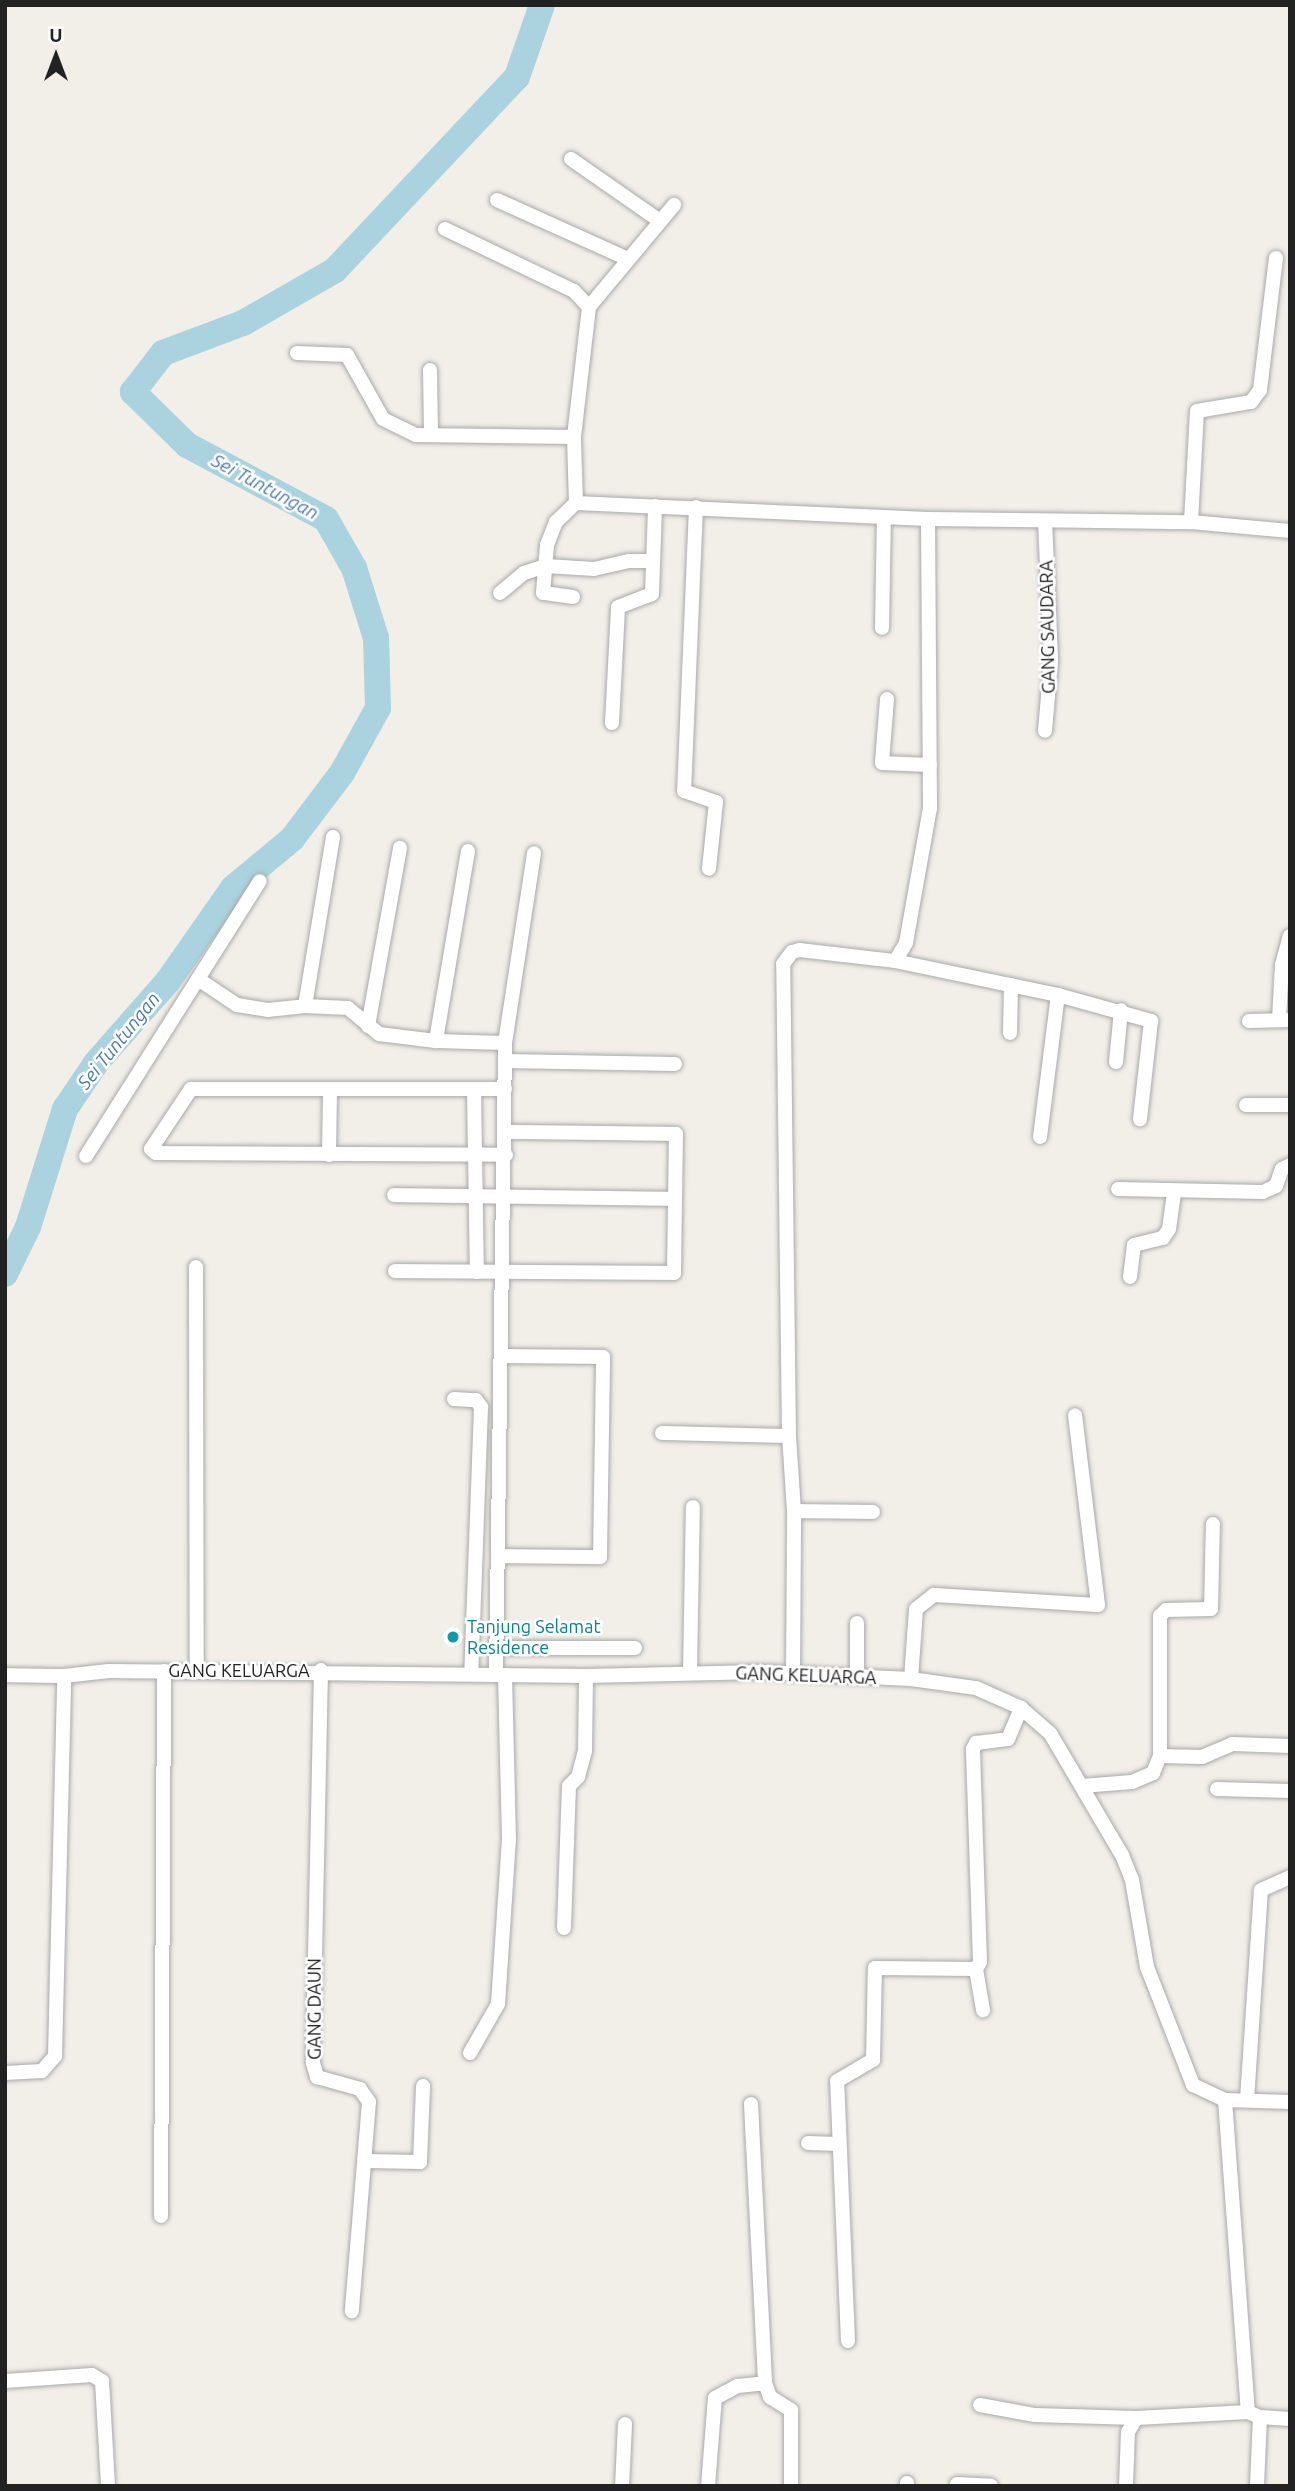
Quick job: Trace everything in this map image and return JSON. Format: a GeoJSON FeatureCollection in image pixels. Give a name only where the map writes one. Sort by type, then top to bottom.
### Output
{"type":"FeatureCollection","features":[{"type":"Feature","properties":{"kind":"street"},"geometry":{"type":"LineString","coordinates":[[571,159],[660,221]]}},
{"type":"Feature","properties":{"kind":"street"},"geometry":{"type":"LineString","coordinates":[[498,200],[628,259]]}},
{"type":"Feature","properties":{"kind":"street"},"geometry":{"type":"LineString","coordinates":[[576,503],[574,437],[589,307],[674,205]]}},
{"type":"Feature","properties":{"kind":"street"},"geometry":{"type":"LineString","coordinates":[[445,229],[574,291],[589,307]]}},
{"type":"Feature","properties":{"kind":"street"},"geometry":{"type":"LineString","coordinates":[[1191,522],[1198,411],[1208,405],[1251,402],[1260,390],[1276,258]]}},
{"type":"Feature","properties":{"kind":"street"},"geometry":{"type":"LineString","coordinates":[[297,353],[347,355],[383,419],[416,435],[574,437]]}},
{"type":"Feature","properties":{"kind":"street"},"geometry":{"type":"LineString","coordinates":[[430,370],[431,435]]}},
{"type":"Feature","properties":{"kind":"street"},"geometry":{"type":"LineString","coordinates":[[573,597],[545,597],[547,545],[556,522],[576,503],[928,519],[1191,522],[1290,531]]}},
{"type":"Feature","properties":{"kind":"street"},"geometry":{"type":"LineString","coordinates":[[611,723],[618,607],[649,599],[655,506]]}},
{"type":"Feature","properties":{"kind":"street"},"geometry":{"type":"LineString","coordinates":[[696,507],[684,791],[716,803],[709,869]]}},
{"type":"Feature","properties":{"kind":"street"},"geometry":{"type":"LineString","coordinates":[[882,628],[884,517]]}},
{"type":"Feature","properties":{"kind":"street"},"geometry":{"type":"LineString","coordinates":[[895,961],[906,943],[930,808],[928,519]]}},
{"type":"Feature","properties":{"kind":"street","name":"GANG SAUDARA"},"geometry":{"type":"LineString","coordinates":[[1045,522],[1051,662],[1045,731]]}},
{"type":"Feature","properties":{"kind":"street"},"geometry":{"type":"LineString","coordinates":[[500,593],[524,573],[546,566],[594,569],[629,561],[652,562]]}},
{"type":"Feature","properties":{"kind":"street"},"geometry":{"type":"LineString","coordinates":[[887,699],[881,763],[930,765]]}},
{"type":"Feature","properties":{"kind":"street"},"geometry":{"type":"LineString","coordinates":[[305,1006],[333,837]]}},
{"type":"Feature","properties":{"kind":"street"},"geometry":{"type":"LineString","coordinates":[[368,1026],[400,848]]}},
{"type":"Feature","properties":{"kind":"street"},"geometry":{"type":"LineString","coordinates":[[436,1041],[468,851]]}},
{"type":"Feature","properties":{"kind":"street"},"geometry":{"type":"LineString","coordinates":[[470,2053],[498,2004],[509,1839],[498,1648],[506,1197],[505,1043],[534,853]]}},
{"type":"Feature","properties":{"kind":"street"},"geometry":{"type":"LineString","coordinates":[[86,1156],[260,881]]}},
{"type":"Feature","properties":{"kind":"street"},"geometry":{"type":"LineString","coordinates":[[1249,1021],[1284,1020],[1282,965],[1290,936]]}},
{"type":"Feature","properties":{"kind":"street"},"geometry":{"type":"LineString","coordinates":[[793,1674],[794,1511],[789,1436],[783,964],[792,952],[800,950],[895,961],[1121,1010],[1153,1024],[1140,1119]]}},
{"type":"Feature","properties":{"kind":"street"},"geometry":{"type":"LineString","coordinates":[[198,979],[237,1005],[268,1010],[305,1006],[348,1008],[380,1034],[436,1041],[505,1043]]}},
{"type":"Feature","properties":{"kind":"street"},"geometry":{"type":"LineString","coordinates":[[1010,1033],[1011,985]]}},
{"type":"Feature","properties":{"kind":"street"},"geometry":{"type":"LineString","coordinates":[[1040,1137],[1058,995]]}},
{"type":"Feature","properties":{"kind":"street"},"geometry":{"type":"LineString","coordinates":[[1116,1062],[1121,1010]]}},
{"type":"Feature","properties":{"kind":"street"},"geometry":{"type":"LineString","coordinates":[[505,1061],[675,1064]]}},
{"type":"Feature","properties":{"kind":"street"},"geometry":{"type":"LineString","coordinates":[[505,1089],[191,1089],[151,1149],[156,1153],[506,1156]]}},
{"type":"Feature","properties":{"kind":"street"},"geometry":{"type":"LineString","coordinates":[[474,1089],[477,1272]]}},
{"type":"Feature","properties":{"kind":"street"},"geometry":{"type":"LineString","coordinates":[[329,1155],[330,1090]]}},
{"type":"Feature","properties":{"kind":"street"},"geometry":{"type":"LineString","coordinates":[[1246,1105],[1290,1105]]}},
{"type":"Feature","properties":{"kind":"street"},"geometry":{"type":"LineString","coordinates":[[395,1271],[674,1273],[676,1134],[505,1132]]}},
{"type":"Feature","properties":{"kind":"street"},"geometry":{"type":"LineString","coordinates":[[1118,1189],[1174,1194],[1263,1192],[1276,1186],[1282,1169],[1290,1166]]}},
{"type":"Feature","properties":{"kind":"street"},"geometry":{"type":"LineString","coordinates":[[1130,1277],[1134,1245],[1163,1238],[1169,1229],[1174,1194]]}},
{"type":"Feature","properties":{"kind":"street"},"geometry":{"type":"LineString","coordinates":[[394,1195],[675,1199]]}},
{"type":"Feature","properties":{"kind":"street"},"geometry":{"type":"LineString","coordinates":[[196,1266],[197,1670]]}},
{"type":"Feature","properties":{"kind":"street"},"geometry":{"type":"LineString","coordinates":[[498,1556],[600,1557],[603,1357],[503,1356]]}},
{"type":"Feature","properties":{"kind":"street"},"geometry":{"type":"LineString","coordinates":[[454,1399],[477,1400],[481,1407],[471,1674]]}},
{"type":"Feature","properties":{"kind":"street"},"geometry":{"type":"LineString","coordinates":[[911,1679],[916,1609],[934,1595],[1098,1605],[1075,1415]]}},
{"type":"Feature","properties":{"kind":"street"},"geometry":{"type":"LineString","coordinates":[[662,1433],[789,1436]]}},
{"type":"Feature","properties":{"kind":"street"},"geometry":{"type":"LineString","coordinates":[[690,1672],[693,1507]]}},
{"type":"Feature","properties":{"kind":"street"},"geometry":{"type":"LineString","coordinates":[[794,1511],[873,1512]]}},
{"type":"Feature","properties":{"kind":"street"},"geometry":{"type":"LineString","coordinates":[[1082,1786],[1145,1778],[1153,1773],[1160,1756],[1160,1616],[1166,1610],[1211,1609],[1213,1524]]}},
{"type":"Feature","properties":{"kind":"street"},"geometry":{"type":"LineString","coordinates":[[857,1623],[857,1677]]}},
{"type":"Feature","properties":{"kind":"street"},"geometry":{"type":"LineString","coordinates":[[498,1648],[635,1648]]}},
{"type":"Feature","properties":{"kind":"street","name":"GANG KELUARGA"},"geometry":{"type":"LineString","coordinates":[[5,1675],[197,1670],[586,1676],[690,1672],[911,1679],[976,1688],[1026,1712],[1050,1733],[1128,1868],[1147,1967],[1193,2085],[1225,2099],[1290,2102]]}},
{"type":"Feature","properties":{"kind":"street","name":"GANG DAUN"},"geometry":{"type":"LineString","coordinates":[[320,1670],[313,2063],[317,2077],[365,2094],[369,2102],[352,2311]]}},
{"type":"Feature","properties":{"kind":"street"},"geometry":{"type":"LineString","coordinates":[[160,2216],[164,1671]]}},
{"type":"Feature","properties":{"kind":"street"},"geometry":{"type":"LineString","coordinates":[[5,2073],[42,2071],[55,2056],[64,1675]]}},
{"type":"Feature","properties":{"kind":"street"},"geometry":{"type":"LineString","coordinates":[[564,1928],[569,1786],[578,1777],[585,1751],[586,1676]]}},
{"type":"Feature","properties":{"kind":"street"},"geometry":{"type":"LineString","coordinates":[[983,2010],[976,1969],[982,1956],[973,1749],[976,1743],[1008,1739],[1026,1712]]}},
{"type":"Feature","properties":{"kind":"street"},"geometry":{"type":"LineString","coordinates":[[1160,1756],[1202,1757],[1231,1744],[1290,1746]]}},
{"type":"Feature","properties":{"kind":"street"},"geometry":{"type":"LineString","coordinates":[[1217,1789],[1290,1791]]}},
{"type":"Feature","properties":{"kind":"street"},"geometry":{"type":"LineString","coordinates":[[1247,2100],[1261,1890],[1290,1877]]}},
{"type":"Feature","properties":{"kind":"street"},"geometry":{"type":"LineString","coordinates":[[848,2341],[836,2099],[841,2075],[873,2060],[875,1968],[976,1969]]}},
{"type":"Feature","properties":{"kind":"street"},"geometry":{"type":"LineString","coordinates":[[366,2161],[420,2162],[423,2087]]}},
{"type":"Feature","properties":{"kind":"street"},"geometry":{"type":"LineString","coordinates":[[1225,2099],[1254,2415],[1257,2486]]}},
{"type":"Feature","properties":{"kind":"street"},"geometry":{"type":"LineString","coordinates":[[751,2104],[765,2384],[770,2396],[791,2410],[791,2486]]}},
{"type":"Feature","properties":{"kind":"street"},"geometry":{"type":"LineString","coordinates":[[808,2143],[838,2144]]}},
{"type":"Feature","properties":{"kind":"street"},"geometry":{"type":"LineString","coordinates":[[5,2381],[92,2375],[102,2381],[108,2486]]}},
{"type":"Feature","properties":{"kind":"street"},"geometry":{"type":"LineString","coordinates":[[708,2486],[715,2399],[738,2386],[765,2384]]}},
{"type":"Feature","properties":{"kind":"street"},"geometry":{"type":"LineString","coordinates":[[980,2405],[1035,2415],[1136,2418],[1254,2415],[1290,2419]]}},
{"type":"Feature","properties":{"kind":"street"},"geometry":{"type":"LineString","coordinates":[[1126,2486],[1128,2432],[1136,2418]]}},
{"type":"Feature","properties":{"kind":"street"},"geometry":{"type":"LineString","coordinates":[[622,2486],[625,2424]]}},
{"type":"Feature","properties":{"kind":"street"},"geometry":{"type":"LineString","coordinates":[[957,2484],[991,2486]]}},
{"type":"Feature","properties":{"kind":"waterway","name":"Sei Tuntungan"},"geometry":{"type":"LineString","coordinates":[[5,1274],[28,1227],[65,1109],[96,1063],[168,981],[233,888],[292,839],[342,773],[378,708],[376,638],[354,568],[326,519],[187,445],[133,392],[163,353],[243,323],[335,270],[517,77],[542,5]]}},
{"type":"Feature","properties":{"kind":"place","name":"Tanjung Selamat Residence"},"geometry":{"type":"Point","coordinates":[453,1637]}}]}
